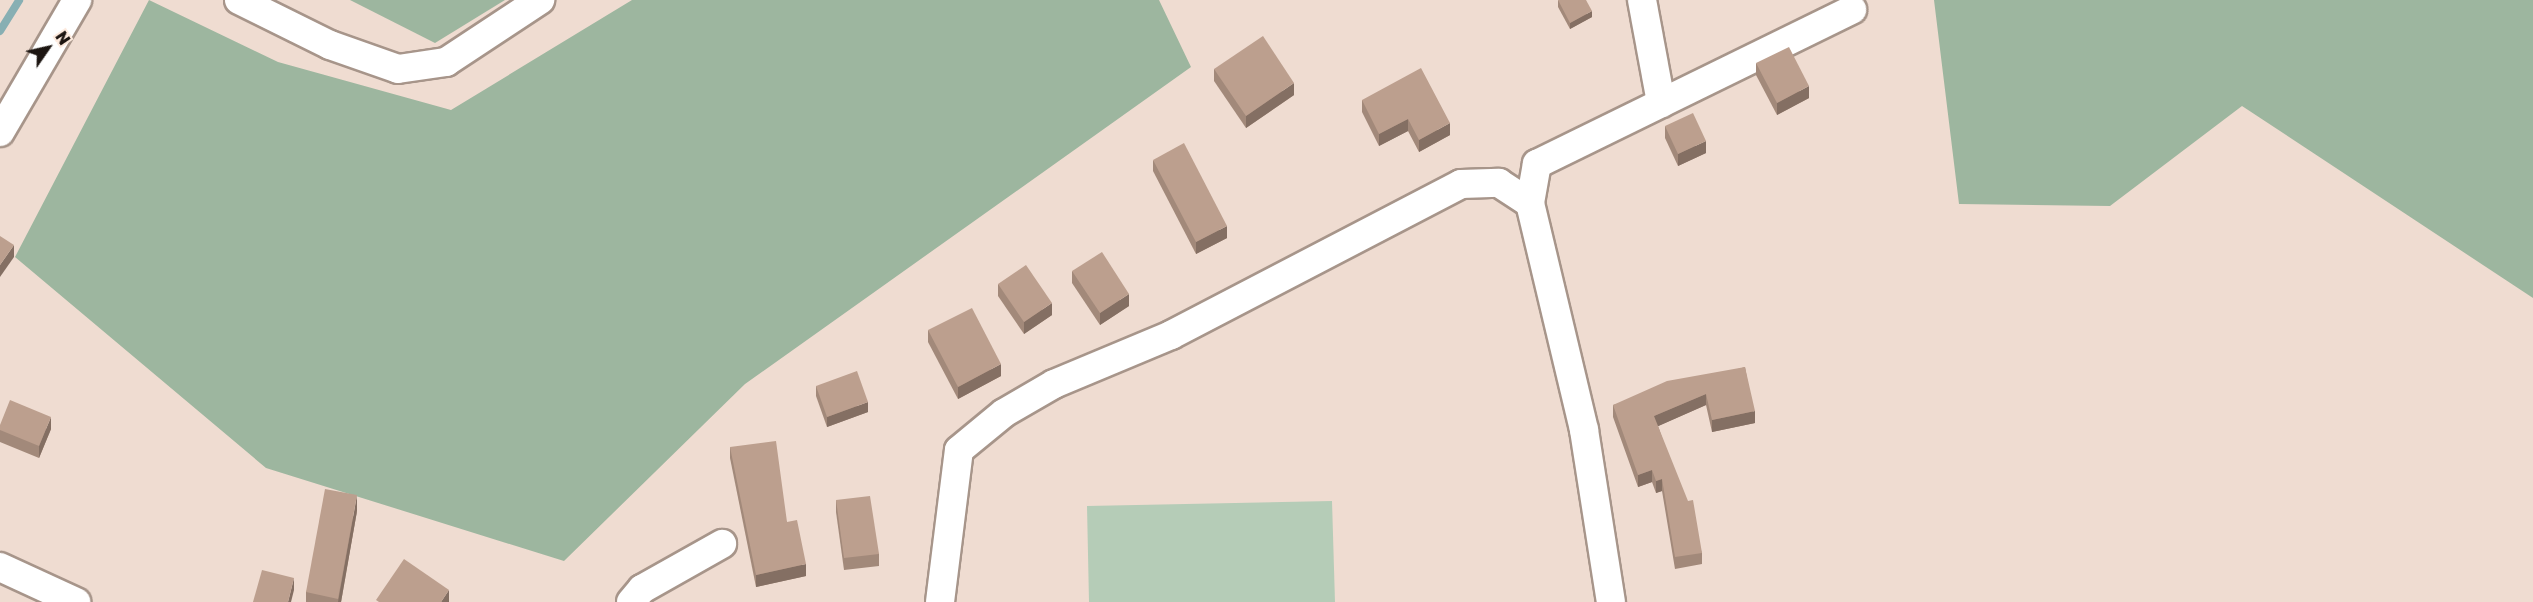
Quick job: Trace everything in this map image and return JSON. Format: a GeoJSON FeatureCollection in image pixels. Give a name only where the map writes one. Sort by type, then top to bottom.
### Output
{"type":"FeatureCollection","features":[{"type":"Feature","properties":{"kind":"street"},"geometry":{"type":"LineString","coordinates":[[0,132],[77,0]]}},
{"type":"Feature","properties":{"kind":"street"},"geometry":{"type":"LineString","coordinates":[[239,0],[330,45],[398,69],[446,62],[540,0]]}},
{"type":"Feature","properties":{"kind":"street"},"geometry":{"type":"LineString","coordinates":[[1642,0],[1661,103]]}},
{"type":"Feature","properties":{"kind":"street"},"geometry":{"type":"LineString","coordinates":[[1611,602],[1584,430],[1530,203],[1537,164],[1852,10]]}},
{"type":"Feature","properties":{"kind":"street"},"geometry":{"type":"LineString","coordinates":[[940,602],[959,450],[1004,413],[1054,384],[1171,335],[1461,184],[1499,183],[1530,203]]}},
{"type":"Feature","properties":{"kind":"street"},"geometry":{"type":"LineString","coordinates":[[631,602],[642,589],[722,544]]}},
{"type":"Feature","properties":{"kind":"street"},"geometry":{"type":"LineString","coordinates":[[0,567],[76,602]]}},
{"type":"Feature","properties":{"kind":"green space"},"geometry":{"type":"Polygon","coordinates":[[[149,0],[278,62],[451,110],[632,0],[1159,0],[1191,67],[745,384],[564,561],[266,468],[15,257],[149,0]]]}},
{"type":"Feature","properties":{"kind":"green space"},"geometry":{"type":"Polygon","coordinates":[[[350,0],[505,0],[435,43],[350,0]]]}},
{"type":"Feature","properties":{"kind":"green space"},"geometry":{"type":"Polygon","coordinates":[[[1934,0],[2533,0],[2533,298],[2242,106],[2110,206],[1959,204],[1934,0]]]}},
{"type":"Feature","properties":{"kind":"green space"},"geometry":{"type":"Polygon","coordinates":[[[1332,501],[1335,602],[1089,602],[1087,506],[1332,501]]]}},
{"type":"Feature","properties":{"kind":"building"},"geometry":{"type":"Polygon","coordinates":[[[1558,0],[1586,0],[1592,11],[1570,23],[1558,0]]]}},
{"type":"Feature","properties":{"kind":"building"},"geometry":{"type":"Polygon","coordinates":[[[1263,36],[1294,83],[1246,116],[1214,69],[1263,36]]]}},
{"type":"Feature","properties":{"kind":"building"},"geometry":{"type":"Polygon","coordinates":[[[1789,47],[1809,86],[1777,103],[1756,63],[1789,47]]]}},
{"type":"Feature","properties":{"kind":"building"},"geometry":{"type":"Polygon","coordinates":[[[1421,68],[1450,123],[1419,140],[1408,119],[1379,134],[1362,100],[1421,68]]]}},
{"type":"Feature","properties":{"kind":"building"},"geometry":{"type":"Polygon","coordinates":[[[1693,113],[1706,141],[1678,154],[1665,126],[1693,113]]]}},
{"type":"Feature","properties":{"kind":"building"},"geometry":{"type":"Polygon","coordinates":[[[1184,143],[1227,226],[1196,242],[1153,160],[1184,143]]]}},
{"type":"Feature","properties":{"kind":"building"},"geometry":{"type":"Polygon","coordinates":[[[0,236],[14,245],[0,265],[0,236]]]}},
{"type":"Feature","properties":{"kind":"building"},"geometry":{"type":"Polygon","coordinates":[[[1102,252],[1129,294],[1100,313],[1072,271],[1102,252]]]}},
{"type":"Feature","properties":{"kind":"building"},"geometry":{"type":"Polygon","coordinates":[[[1026,265],[1052,303],[1024,322],[998,284],[1026,265]]]}},
{"type":"Feature","properties":{"kind":"building"},"geometry":{"type":"Polygon","coordinates":[[[972,308],[1001,364],[958,387],[928,330],[972,308]]]}},
{"type":"Feature","properties":{"kind":"building"},"geometry":{"type":"Polygon","coordinates":[[[1745,367],[1755,411],[1712,420],[1706,394],[1654,416],[1688,501],[1693,500],[1702,553],[1675,557],[1662,479],[1656,481],[1652,470],[1638,475],[1613,405],[1667,381],[1745,367]]]}},
{"type":"Feature","properties":{"kind":"building"},"geometry":{"type":"Polygon","coordinates":[[[857,371],[868,402],[827,417],[816,386],[857,371]]]}},
{"type":"Feature","properties":{"kind":"building"},"geometry":{"type":"Polygon","coordinates":[[[10,400],[51,417],[39,446],[0,430],[10,400]]]}},
{"type":"Feature","properties":{"kind":"building"},"geometry":{"type":"Polygon","coordinates":[[[776,441],[787,522],[797,520],[806,564],[756,575],[730,447],[776,441]]]}},
{"type":"Feature","properties":{"kind":"building"},"geometry":{"type":"Polygon","coordinates":[[[325,489],[357,495],[338,599],[306,592],[325,489]]]}},
{"type":"Feature","properties":{"kind":"building"},"geometry":{"type":"Polygon","coordinates":[[[870,496],[879,554],[844,558],[836,500],[870,496]]]}},
{"type":"Feature","properties":{"kind":"building"},"geometry":{"type":"Polygon","coordinates":[[[404,559],[449,590],[441,602],[379,602],[376,600],[404,559]]]}},
{"type":"Feature","properties":{"kind":"building"},"geometry":{"type":"Polygon","coordinates":[[[262,570],[294,578],[288,602],[253,602],[262,570]]]}},
{"type":"Feature","properties":{"kind":"waterway"},"geometry":{"type":"LineString","coordinates":[[0,31],[19,0]]}}]}
